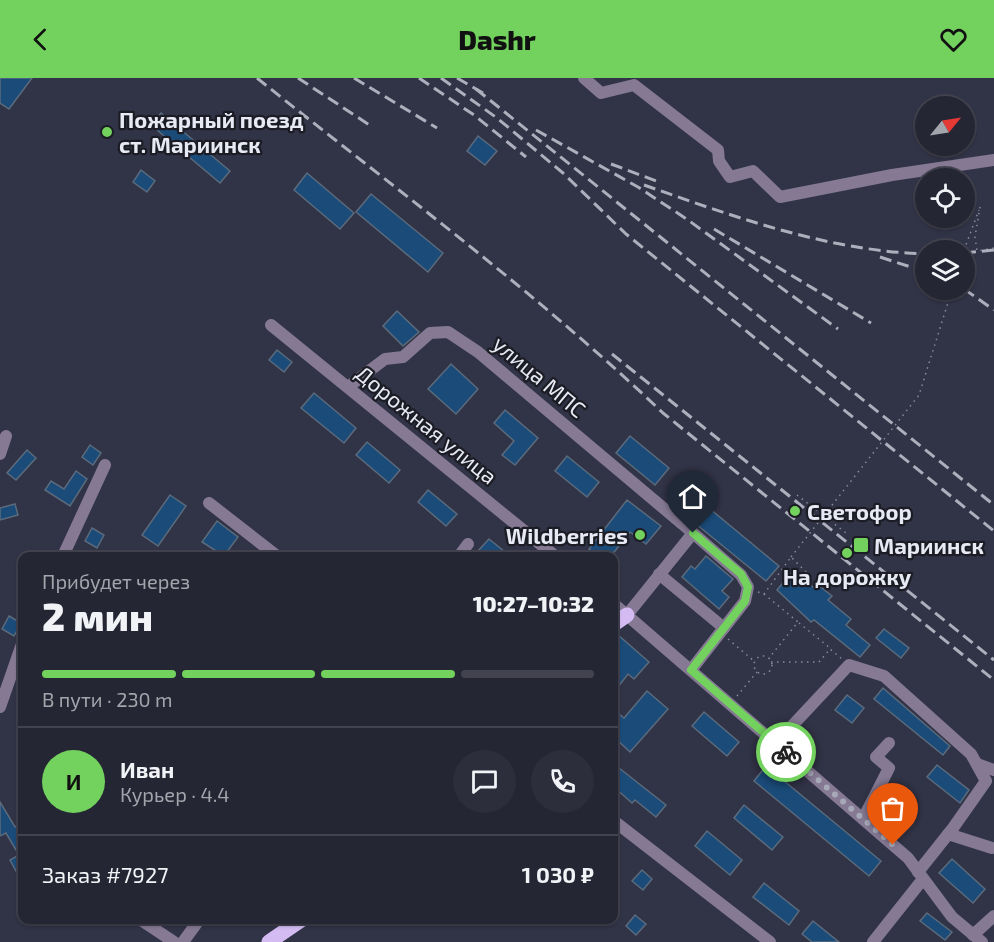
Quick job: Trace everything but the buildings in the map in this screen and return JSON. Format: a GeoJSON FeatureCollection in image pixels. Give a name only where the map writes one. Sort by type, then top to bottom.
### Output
{"type":"FeatureCollection","features":[{"type":"Feature","properties":{"kind":"main road"},"geometry":{"type":"LineString","coordinates":[[618,621],[627,615]]}},
{"type":"Feature","properties":{"kind":"main road"},"geometry":{"type":"LineString","coordinates":[[269,942],[295,924]]}},
{"type":"Feature","properties":{"kind":"street"},"geometry":{"type":"LineString","coordinates":[[584,78],[602,93],[634,86],[718,150],[719,161],[730,177],[753,171],[780,197],[994,160]]}},
{"type":"Feature","properties":{"kind":"street","name":"Дорожная улица"},"geometry":{"type":"LineString","coordinates":[[271,325],[550,552]]}},
{"type":"Feature","properties":{"kind":"street","name":"улица МПС"},"geometry":{"type":"LineString","coordinates":[[348,387],[385,359],[403,357],[430,333],[448,332],[478,352],[693,533],[741,574],[748,587]]}},
{"type":"Feature","properties":{"kind":"street"},"geometry":{"type":"LineString","coordinates":[[0,454],[6,436]]}},
{"type":"Feature","properties":{"kind":"street"},"geometry":{"type":"LineString","coordinates":[[65,552],[105,465]]}},
{"type":"Feature","properties":{"kind":"street"},"geometry":{"type":"LineString","coordinates":[[209,503],[272,552]]}},
{"type":"Feature","properties":{"kind":"street"},"geometry":{"type":"LineString","coordinates":[[627,615],[693,533]]}},
{"type":"Feature","properties":{"kind":"street"},"geometry":{"type":"LineString","coordinates":[[462,552],[468,544]]}},
{"type":"Feature","properties":{"kind":"street"},"geometry":{"type":"LineString","coordinates":[[660,574],[723,630]]}},
{"type":"Feature","properties":{"kind":"street"},"geometry":{"type":"LineString","coordinates":[[691,670],[745,601],[748,587]]}},
{"type":"Feature","properties":{"kind":"street"},"geometry":{"type":"LineString","coordinates":[[618,607],[908,858],[952,917],[977,938],[994,916]]}},
{"type":"Feature","properties":{"kind":"street"},"geometry":{"type":"LineString","coordinates":[[0,706],[18,655]]}},
{"type":"Feature","properties":{"kind":"street"},"geometry":{"type":"LineString","coordinates":[[776,743],[849,665],[884,676],[971,754],[986,781],[873,942]]}},
{"type":"Feature","properties":{"kind":"street"},"geometry":{"type":"LineString","coordinates":[[864,819],[890,768],[876,757],[889,743]]}},
{"type":"Feature","properties":{"kind":"street"},"geometry":{"type":"LineString","coordinates":[[977,764],[994,770]]}},
{"type":"Feature","properties":{"kind":"street"},"geometry":{"type":"LineString","coordinates":[[618,824],[770,942]]}},
{"type":"Feature","properties":{"kind":"street"},"geometry":{"type":"LineString","coordinates":[[948,834],[992,848]]}},
{"type":"Feature","properties":{"kind":"street"},"geometry":{"type":"LineString","coordinates":[[147,924],[174,942]]}},
{"type":"Feature","properties":{"kind":"street"},"geometry":{"type":"LineString","coordinates":[[183,942],[196,924]]}},
{"type":"Feature","properties":{"kind":"path"},"geometry":{"type":"LineString","coordinates":[[968,240],[980,207],[975,237],[977,251],[994,248]]}},
{"type":"Feature","properties":{"kind":"path"},"geometry":{"type":"LineString","coordinates":[[764,594],[822,514],[919,394],[949,300]]}},
{"type":"Feature","properties":{"kind":"path"},"geometry":{"type":"LineString","coordinates":[[797,495],[846,533]]}},
{"type":"Feature","properties":{"kind":"path"},"geometry":{"type":"LineString","coordinates":[[791,557],[809,575]]}},
{"type":"Feature","properties":{"kind":"path"},"geometry":{"type":"LineString","coordinates":[[748,587],[764,594],[849,665]]}},
{"type":"Feature","properties":{"kind":"path"},"geometry":{"type":"LineString","coordinates":[[769,658],[798,622]]}},
{"type":"Feature","properties":{"kind":"path"},"geometry":{"type":"LineString","coordinates":[[723,630],[755,662],[758,672]]}},
{"type":"Feature","properties":{"kind":"path"},"geometry":{"type":"LineString","coordinates":[[771,662],[819,662],[830,649]]}},
{"type":"Feature","properties":{"kind":"path"},"geometry":{"type":"LineString","coordinates":[[731,704],[758,672],[767,672],[771,662],[769,658],[761,656],[755,662]]}},
{"type":"Feature","properties":{"kind":"railway"},"geometry":{"type":"LineString","coordinates":[[257,78],[515,283],[566,325],[663,413],[994,680]]}},
{"type":"Feature","properties":{"kind":"railway"},"geometry":{"type":"LineString","coordinates":[[298,78],[371,126]]}},
{"type":"Feature","properties":{"kind":"railway"},"geometry":{"type":"LineString","coordinates":[[354,78],[437,128]]}},
{"type":"Feature","properties":{"kind":"railway"},"geometry":{"type":"LineString","coordinates":[[419,78],[474,115],[526,157]]}},
{"type":"Feature","properties":{"kind":"railway"},"geometry":{"type":"LineString","coordinates":[[441,78],[497,118],[563,173],[626,234],[994,531]]}},
{"type":"Feature","properties":{"kind":"railway"},"geometry":{"type":"LineString","coordinates":[[457,78],[483,93]]}},
{"type":"Feature","properties":{"kind":"railway"},"geometry":{"type":"LineString","coordinates":[[476,89],[994,505]]}},
{"type":"Feature","properties":{"kind":"railway"},"geometry":{"type":"LineString","coordinates":[[536,130],[638,187],[688,220],[838,329]]}},
{"type":"Feature","properties":{"kind":"railway"},"geometry":{"type":"LineString","coordinates":[[611,164],[659,182]]}},
{"type":"Feature","properties":{"kind":"railway"},"geometry":{"type":"LineString","coordinates":[[644,185],[782,230],[853,246],[915,253]]}},
{"type":"Feature","properties":{"kind":"railway"},"geometry":{"type":"LineString","coordinates":[[714,229],[871,323]]}},
{"type":"Feature","properties":{"kind":"railway"},"geometry":{"type":"LineString","coordinates":[[975,252],[994,250]]}},
{"type":"Feature","properties":{"kind":"railway"},"geometry":{"type":"LineString","coordinates":[[880,257],[915,268]]}},
{"type":"Feature","properties":{"kind":"railway"},"geometry":{"type":"LineString","coordinates":[[975,297],[994,310]]}},
{"type":"Feature","properties":{"kind":"railway"},"geometry":{"type":"LineString","coordinates":[[612,354],[994,660]]}},
{"type":"Feature","properties":{"kind":"way so far"},"geometry":{"type":"LineString","coordinates":[[786,752],[893,845]]}},
{"type":"Feature","properties":{"kind":"place","name":"Пожарный поезд ст. Мариинск"},"geometry":{"type":"Point","coordinates":[107,132]}},
{"type":"Feature","properties":{"kind":"place","name":"Светофор"},"geometry":{"type":"Point","coordinates":[795,511]}},
{"type":"Feature","properties":{"kind":"place","name":"Wildberries"},"geometry":{"type":"Point","coordinates":[640,535]}},
{"type":"Feature","properties":{"kind":"place","name":"Мариинск"},"geometry":{"type":"Point","coordinates":[861,545]}},
{"type":"Feature","properties":{"kind":"place","name":"На дорожку"},"geometry":{"type":"Point","coordinates":[847,553]}},
{"type":"Feature","properties":{"kind":"route"},"geometry":{"type":"LineString","coordinates":[[693,533],[741,574],[748,587],[745,601],[691,670],[786,752]]}}]}
